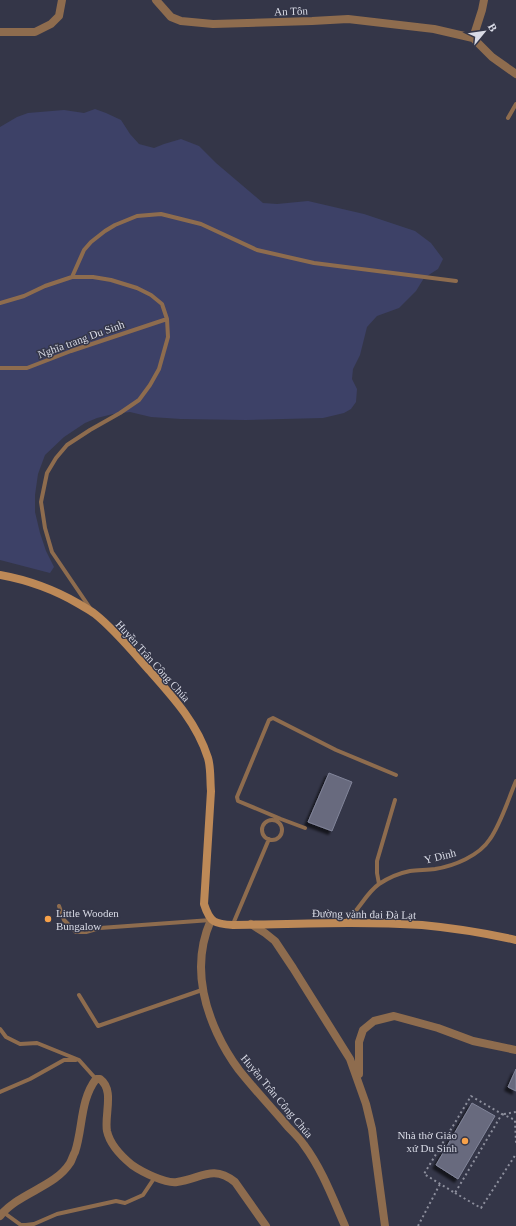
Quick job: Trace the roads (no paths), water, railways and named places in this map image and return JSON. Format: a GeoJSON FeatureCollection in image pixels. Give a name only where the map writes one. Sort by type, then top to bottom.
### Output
{"type":"FeatureCollection","features":[{"type":"Feature","properties":{"kind":"main road"},"geometry":{"type":"LineString","coordinates":[[0,575],[41,586],[64,596],[94,613]]}},
{"type":"Feature","properties":{"kind":"main road","name":"Huyền Trân Công Chúa"},"geometry":{"type":"LineString","coordinates":[[94,613],[130,648],[173,697],[199,736],[208,759],[211,791],[204,904],[207,915],[211,920]]}},
{"type":"Feature","properties":{"kind":"main road","name":"Đường vành đai Đà Lạt"},"geometry":{"type":"LineString","coordinates":[[211,920],[217,923],[233,925],[343,923],[396,924],[450,928],[516,940]]}},
{"type":"Feature","properties":{"kind":"street"},"geometry":{"type":"LineString","coordinates":[[0,32],[35,32],[51,24],[59,16],[62,0]]}},
{"type":"Feature","properties":{"kind":"street","name":"An Tôn"},"geometry":{"type":"LineString","coordinates":[[156,0],[171,17],[181,21],[212,24],[348,19],[434,29],[473,38]]}},
{"type":"Feature","properties":{"kind":"street"},"geometry":{"type":"LineString","coordinates":[[484,0],[473,38],[492,57],[516,74]]}},
{"type":"Feature","properties":{"kind":"street","name":"Huyền Trân Công Chúa"},"geometry":{"type":"LineString","coordinates":[[211,920],[206,931],[203,944],[200,971],[204,999],[212,1021],[225,1050],[238,1069],[304,1145],[320,1173],[345,1226]]}},
{"type":"Feature","properties":{"kind":"street"},"geometry":{"type":"LineString","coordinates":[[251,924],[275,941],[294,968],[350,1059],[366,1104],[372,1129],[385,1226]]}},
{"type":"Feature","properties":{"kind":"street"},"geometry":{"type":"LineString","coordinates":[[359,1083],[359,1042],[363,1030],[374,1022],[394,1016],[438,1028],[473,1041],[516,1050]]}},
{"type":"Feature","properties":{"kind":"street"},"geometry":{"type":"LineString","coordinates":[[1,1214],[11,1204],[49,1182],[71,1163],[79,1139],[83,1108],[90,1087],[96,1079],[100,1079],[104,1082],[107,1090],[107,1130],[112,1142],[121,1155],[132,1165],[155,1177],[176,1182],[212,1173],[228,1177],[235,1182],[266,1226]]}},
{"type":"Feature","properties":{"kind":"lane"},"geometry":{"type":"LineString","coordinates":[[508,118],[516,104]]}},
{"type":"Feature","properties":{"kind":"lane"},"geometry":{"type":"LineString","coordinates":[[72,277],[84,250],[91,242],[105,231],[115,224],[137,216],[161,214],[201,224],[257,250],[314,263],[456,281]]}},
{"type":"Feature","properties":{"kind":"lane","name":"Huyền Trân Công Chúa"},"geometry":{"type":"LineString","coordinates":[[0,303],[24,296],[45,286],[72,277],[93,276],[136,288],[151,295],[162,304],[167,319],[168,338],[159,369],[139,400],[67,445],[56,458],[47,474],[41,502],[45,528],[52,552],[94,613]]}},
{"type":"Feature","properties":{"kind":"lane","name":"Nghĩa trang Du Sinh"},"geometry":{"type":"LineString","coordinates":[[0,368],[27,368],[71,350],[167,319]]}},
{"type":"Feature","properties":{"kind":"lane"},"geometry":{"type":"LineString","coordinates":[[305,828],[276,819],[238,801],[237,797],[271,718],[274,718],[336,750],[396,775]]}},
{"type":"Feature","properties":{"kind":"lane","name":"Y Dinh"},"geometry":{"type":"LineString","coordinates":[[343,923],[350,918],[370,892],[391,878],[410,871],[435,869],[459,862],[477,852],[490,839],[516,781]]}},
{"type":"Feature","properties":{"kind":"lane"},"geometry":{"type":"LineString","coordinates":[[380,884],[377,873],[377,861],[395,800]]}},
{"type":"Feature","properties":{"kind":"lane"},"geometry":{"type":"LineString","coordinates":[[276,819],[282,826],[282,831],[280,836],[275,840],[269,839],[264,836],[262,831],[263,825],[267,821],[276,819]]}},
{"type":"Feature","properties":{"kind":"lane"},"geometry":{"type":"LineString","coordinates":[[233,925],[269,839]]}},
{"type":"Feature","properties":{"kind":"lane"},"geometry":{"type":"LineString","coordinates":[[59,906],[64,920],[76,932],[86,932],[100,928],[211,920]]}},
{"type":"Feature","properties":{"kind":"lane"},"geometry":{"type":"LineString","coordinates":[[79,995],[98,1026],[202,990]]}},
{"type":"Feature","properties":{"kind":"lane"},"geometry":{"type":"LineString","coordinates":[[0,1029],[6,1037],[20,1044],[37,1043],[79,1060],[96,1079]]}},
{"type":"Feature","properties":{"kind":"lane"},"geometry":{"type":"LineString","coordinates":[[0,1092],[64,1060],[79,1060]]}},
{"type":"Feature","properties":{"kind":"lane"},"geometry":{"type":"LineString","coordinates":[[1,1214],[21,1225],[26,1225],[34,1224],[57,1214],[116,1201],[125,1203],[143,1195],[155,1177]]}},
{"type":"Feature","properties":{"kind":"place","name":"Little Wooden Bungalow"},"geometry":{"type":"Point","coordinates":[48,919]}},
{"type":"Feature","properties":{"kind":"place","name":"Nhà thờ Giáo xứ Du Sinh"},"geometry":{"type":"Point","coordinates":[465,1141]}}]}
